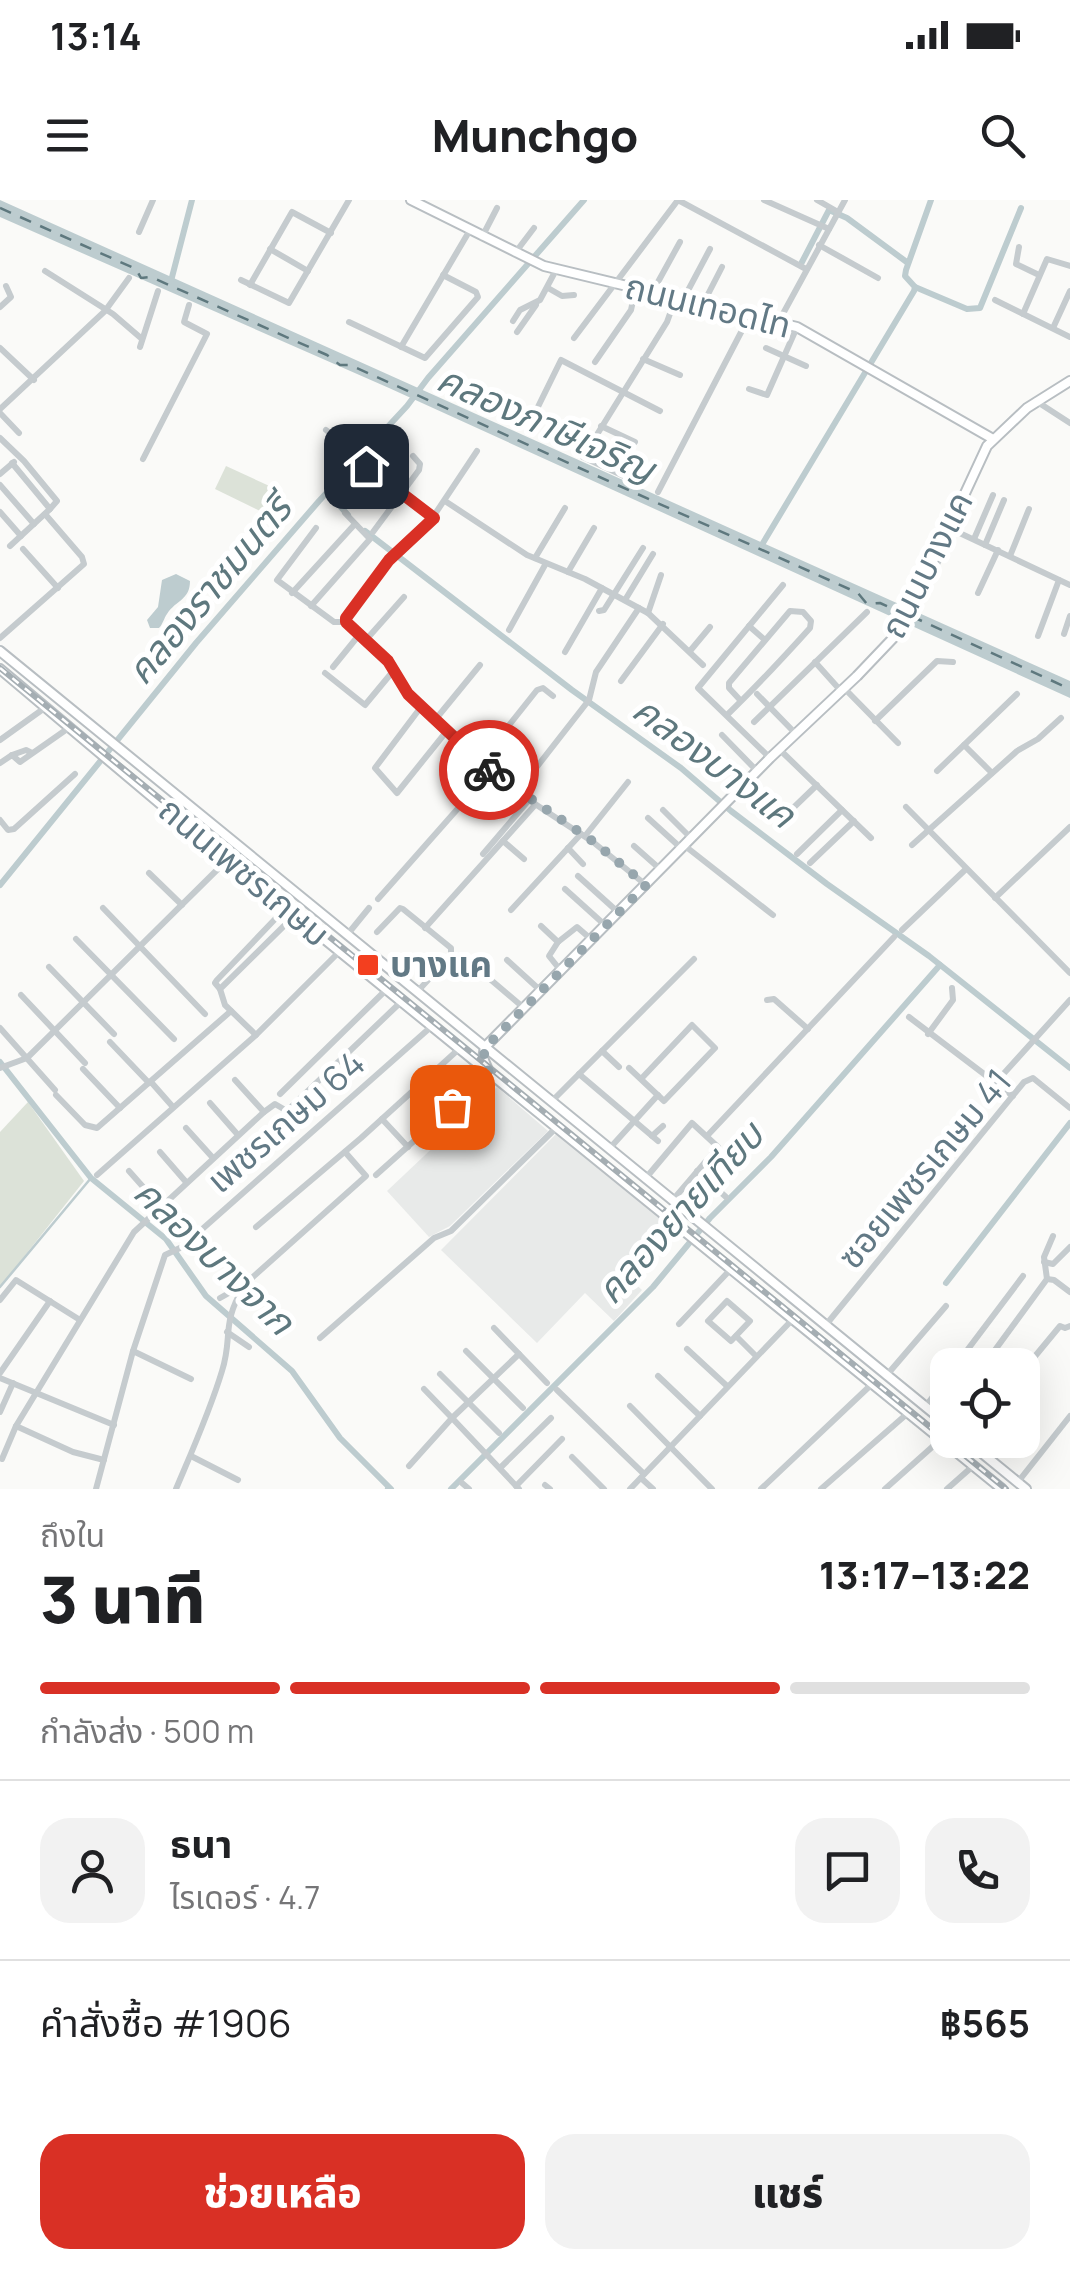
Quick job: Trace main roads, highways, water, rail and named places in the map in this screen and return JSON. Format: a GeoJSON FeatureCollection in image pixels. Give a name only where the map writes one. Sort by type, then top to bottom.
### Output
{"type":"FeatureCollection","features":[{"type":"Feature","properties":{"kind":"main road","name":"ถนนเทอดไท"},"geometry":{"type":"LineString","coordinates":[[411,200],[519,256],[556,270],[798,326],[994,439]]}},
{"type":"Feature","properties":{"kind":"main road","name":"ถนนบางแค"},"geometry":{"type":"LineString","coordinates":[[485,1048],[757,771],[898,634],[981,458],[994,439],[1036,401],[1070,381]]}},
{"type":"Feature","properties":{"kind":"main road","name":"ถนนเพชรเกษม"},"geometry":{"type":"LineString","coordinates":[[0,651],[930,1411]]}},
{"type":"Feature","properties":{"kind":"main road","name":"ถนนเพชรเกษม"},"geometry":{"type":"LineString","coordinates":[[0,669],[227,860],[1002,1489]]}},
{"type":"Feature","properties":{"kind":"main road"},"geometry":{"type":"LineString","coordinates":[[485,1048],[483,1062],[490,1073]]}},
{"type":"Feature","properties":{"kind":"main road"},"geometry":{"type":"LineString","coordinates":[[856,1370],[866,1360]]}},
{"type":"Feature","properties":{"kind":"main road"},"geometry":{"type":"LineString","coordinates":[[872,1384],[884,1374]]}},
{"type":"Feature","properties":{"kind":"main road"},"geometry":{"type":"LineString","coordinates":[[989,1458],[1026,1489]]}},
{"type":"Feature","properties":{"kind":"waterway"},"geometry":{"type":"LineString","coordinates":[[171,281],[192,200]]}},
{"type":"Feature","properties":{"kind":"waterway","name":"คลองราชมนตรี"},"geometry":{"type":"LineString","coordinates":[[0,885],[196,643],[584,200]]}},
{"type":"Feature","properties":{"kind":"waterway"},"geometry":{"type":"LineString","coordinates":[[760,548],[914,291],[905,276],[906,270],[931,200]]}},
{"type":"Feature","properties":{"kind":"waterway"},"geometry":{"type":"LineString","coordinates":[[915,287],[967,309],[980,308],[1021,208]]}},
{"type":"Feature","properties":{"kind":"waterway"},"geometry":{"type":"LineString","coordinates":[[802,262],[829,210],[847,218],[908,263]]}},
{"type":"Feature","properties":{"kind":"waterway","name":"คลองบางแค"},"geometry":{"type":"LineString","coordinates":[[329,494],[348,515]]}},
{"type":"Feature","properties":{"kind":"waterway","name":"คลองบางแค"},"geometry":{"type":"LineString","coordinates":[[365,531],[681,768],[827,884],[929,956],[1070,1068]]}},
{"type":"Feature","properties":{"kind":"waterway","name":"คลองยายเทียบ"},"geometry":{"type":"LineString","coordinates":[[451,1489],[653,1287],[710,1218],[771,1157],[940,965]]}},
{"type":"Feature","properties":{"kind":"waterway","name":"คลองบางจาก"},"geometry":{"type":"LineString","coordinates":[[0,1062],[91,1178],[166,1239],[206,1296],[292,1371],[340,1438],[391,1489]]}},
{"type":"Feature","properties":{"kind":"waterway"},"geometry":{"type":"LineString","coordinates":[[946,1283],[1070,1123]]}},
{"type":"Feature","properties":{"kind":"waterway"},"geometry":{"type":"LineString","coordinates":[[0,1287],[91,1178]]}},
{"type":"Feature","properties":{"kind":"waterway","name":"คลองบางจาก"},"geometry":{"type":"LineString","coordinates":[[386,1489],[387,1485]]}},
{"type":"Feature","properties":{"kind":"railway"},"geometry":{"type":"LineString","coordinates":[[0,668],[1006,1489]]}},
{"type":"Feature","properties":{"kind":"place","name":"บางแค"},"geometry":{"type":"Point","coordinates":[368,965]}},
{"type":"Feature","properties":{"kind":"water label","name":"คลองภาษีเจริญ"},"geometry":{"type":"Point","coordinates":[546,424]}}]}
